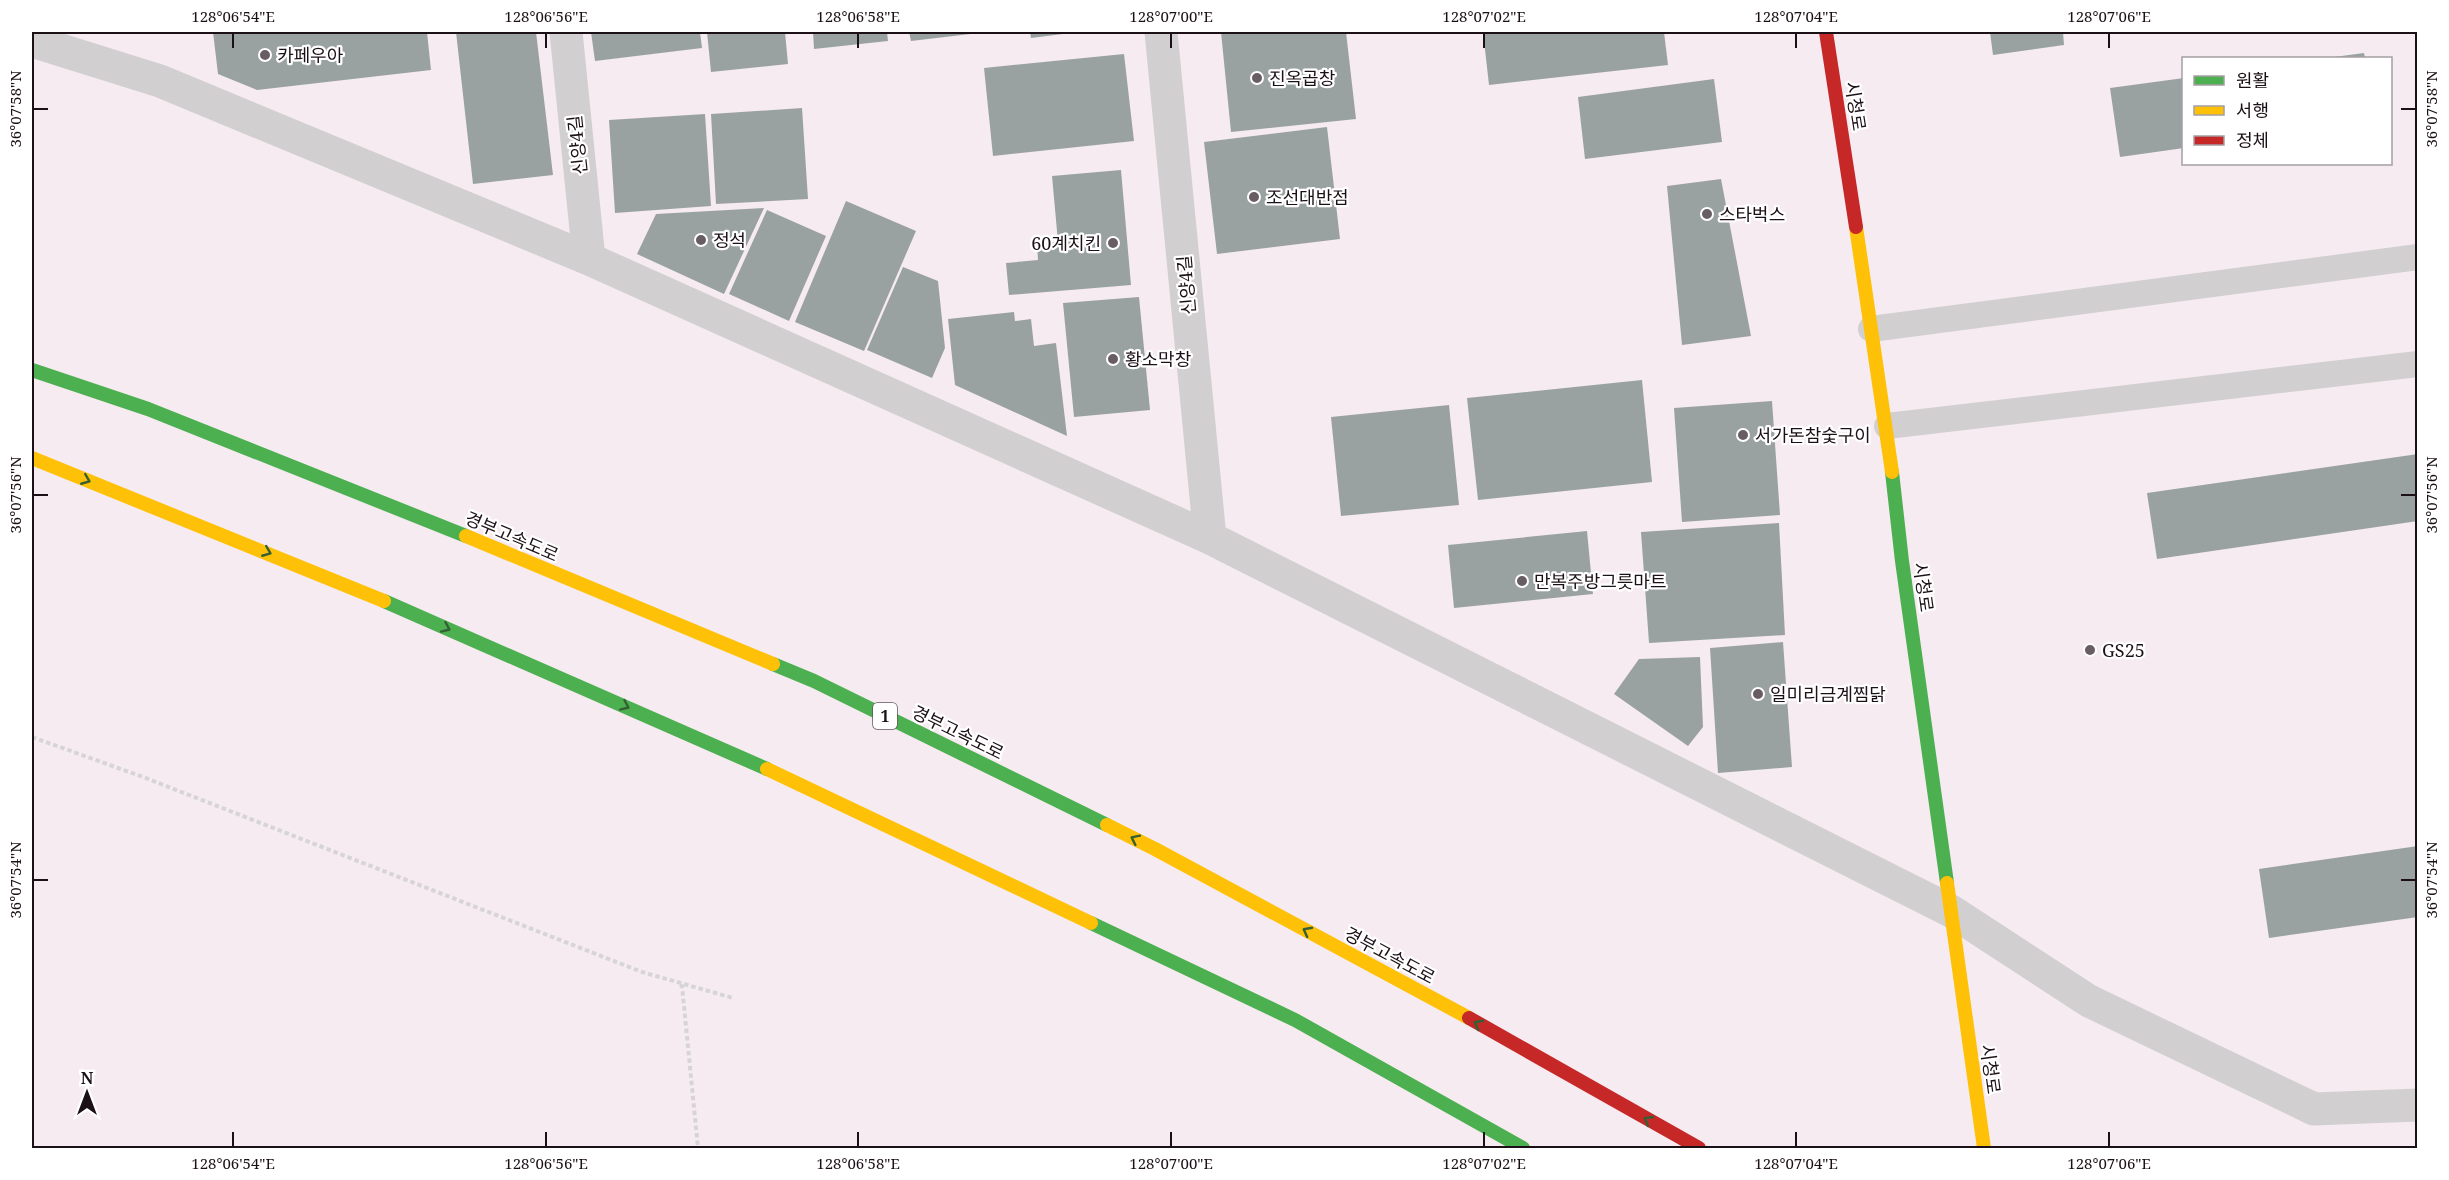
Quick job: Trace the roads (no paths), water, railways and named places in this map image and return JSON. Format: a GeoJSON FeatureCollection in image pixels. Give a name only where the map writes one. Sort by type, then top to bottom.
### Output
{"type":"FeatureCollection","features":[{"type":"Feature","properties":{"kind":"main road","name":"시청로"},"geometry":{"type":"LineString","coordinates":[[1826,32],[1887,426],[1904,573],[1984,1149]]}},
{"type":"Feature","properties":{"kind":"main road","name":"경부고속도로"},"geometry":{"type":"LineString","coordinates":[[32,370],[148,409],[435,524],[814,681],[1155,849],[1507,1039],[1699,1149]]}},
{"type":"Feature","properties":{"kind":"main road"},"geometry":{"type":"LineString","coordinates":[[32,458],[343,583],[754,763],[1295,1020],[1523,1149]]}},
{"type":"Feature","properties":{"kind":"street","name":"신양4길"},"geometry":{"type":"LineString","coordinates":[[566,32],[589,259]]}},
{"type":"Feature","properties":{"kind":"street","name":"신양4길"},"geometry":{"type":"LineString","coordinates":[[1161,32],[1210,538]]}},
{"type":"Feature","properties":{"kind":"street"},"geometry":{"type":"LineString","coordinates":[[32,41],[160,81],[589,259],[1210,538],[1951,911],[2089,1001],[2314,1109],[2418,1105]]}},
{"type":"Feature","properties":{"kind":"lane"},"geometry":{"type":"LineString","coordinates":[[1871,329],[2418,257]]}},
{"type":"Feature","properties":{"kind":"lane"},"geometry":{"type":"LineString","coordinates":[[1887,426],[2418,364]]}},
{"type":"Feature","properties":{"kind":"place","name":"카페우아"},"geometry":{"type":"Point","coordinates":[265,55]}},
{"type":"Feature","properties":{"kind":"place","name":"진옥곱창"},"geometry":{"type":"Point","coordinates":[1257,78]}},
{"type":"Feature","properties":{"kind":"place","name":"조선대반점"},"geometry":{"type":"Point","coordinates":[1254,197]}},
{"type":"Feature","properties":{"kind":"place","name":"스타벅스"},"geometry":{"type":"Point","coordinates":[1707,214]}},
{"type":"Feature","properties":{"kind":"place","name":"정석"},"geometry":{"type":"Point","coordinates":[701,240]}},
{"type":"Feature","properties":{"kind":"place","name":"60계치킨"},"geometry":{"type":"Point","coordinates":[1113,243]}},
{"type":"Feature","properties":{"kind":"place","name":"황소막창"},"geometry":{"type":"Point","coordinates":[1113,359]}},
{"type":"Feature","properties":{"kind":"place","name":"서가돈참숯구이"},"geometry":{"type":"Point","coordinates":[1743,435]}},
{"type":"Feature","properties":{"kind":"place","name":"만복주방그릇마트"},"geometry":{"type":"Point","coordinates":[1522,581]}},
{"type":"Feature","properties":{"kind":"place","name":"GS25"},"geometry":{"type":"Point","coordinates":[2090,650]}},
{"type":"Feature","properties":{"kind":"place","name":"일미리금계찜닭"},"geometry":{"type":"Point","coordinates":[1758,694]}}]}
